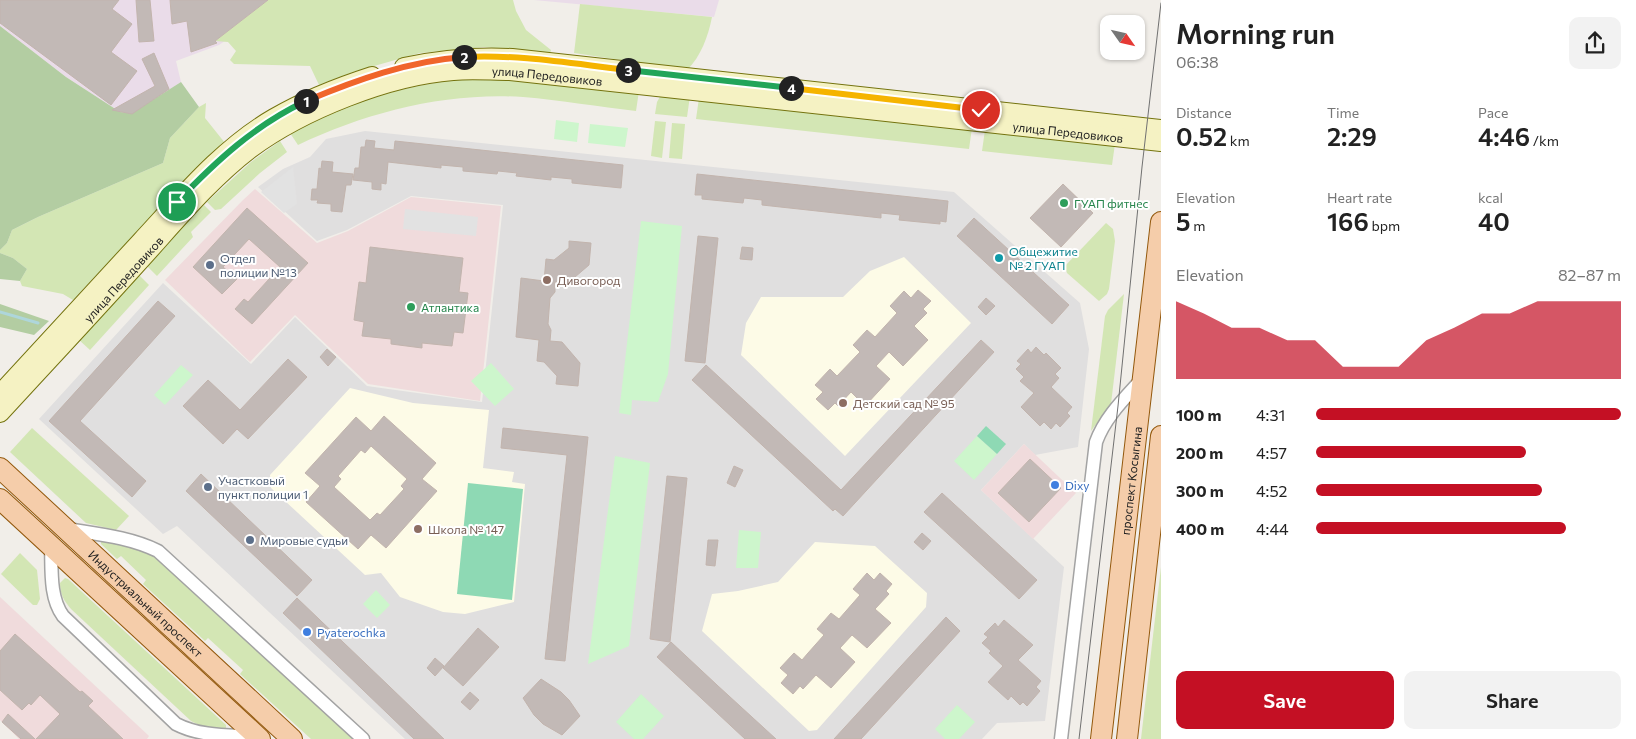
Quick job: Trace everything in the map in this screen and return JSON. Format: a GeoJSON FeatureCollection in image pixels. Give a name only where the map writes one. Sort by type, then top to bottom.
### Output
{"type":"FeatureCollection","features":[{"type":"Feature","properties":{"kind":"main road","name":"проспект Косыгина"},"geometry":{"type":"LineString","coordinates":[[1100,739],[1161,222]]}},
{"type":"Feature","properties":{"kind":"main road","name":"проспект Косыгина"},"geometry":{"type":"LineString","coordinates":[[1126,739],[1161,436]]}},
{"type":"Feature","properties":{"kind":"main road","name":"Индустриальный проспект"},"geometry":{"type":"LineString","coordinates":[[0,468],[292,739]]}},
{"type":"Feature","properties":{"kind":"main road","name":"Индустриальный проспект"},"geometry":{"type":"LineString","coordinates":[[0,499],[259,738]]}},
{"type":"Feature","properties":{"kind":"street","name":"улица Передовиков"},"geometry":{"type":"LineString","coordinates":[[0,394],[177,202],[242,140],[274,118],[304,102],[339,87],[402,68],[452,58],[482,56],[512,58],[1161,129]]}},
{"type":"Feature","properties":{"kind":"street","name":"улица Передовиков"},"geometry":{"type":"LineString","coordinates":[[0,413],[228,168],[280,128],[308,114],[373,88],[404,80],[453,71],[510,71],[1161,142]]}},
{"type":"Feature","properties":{"kind":"street"},"geometry":{"type":"LineString","coordinates":[[1061,739],[1096,442],[1104,424],[1144,377]]}},
{"type":"Feature","properties":{"kind":"street"},"geometry":{"type":"LineString","coordinates":[[66,529],[118,538],[151,547],[158,551],[363,739]]}},
{"type":"Feature","properties":{"kind":"street"},"geometry":{"type":"LineString","coordinates":[[51,546],[54,600],[58,610],[176,724],[198,732],[259,738]]}},
{"type":"Feature","properties":{"kind":"shaded area"},"geometry":{"type":"Polygon","coordinates":[[[0,0],[279,0],[264,14],[219,45],[176,61],[181,82],[132,114],[120,112],[66,77],[0,26],[0,0]]]}},
{"type":"Feature","properties":{"kind":"shaded area"},"geometry":{"type":"Polygon","coordinates":[[[534,0],[719,0],[714,17],[534,0]]]}},
{"type":"Feature","properties":{"kind":"shaded area"},"geometry":{"type":"Polygon","coordinates":[[[365,131],[954,192],[1080,303],[1089,349],[1078,447],[1035,455],[1024,444],[981,490],[1064,567],[1045,721],[997,723],[982,739],[405,739],[177,526],[163,534],[39,419],[163,283],[251,364],[295,317],[367,386],[482,402],[503,205],[411,196],[347,230],[317,241],[258,187],[283,169],[310,157],[326,139],[365,131]]]}},
{"type":"Feature","properties":{"kind":"shaded area"},"geometry":{"type":"Polygon","coordinates":[[[293,167],[297,204],[284,213],[261,192],[293,167]]]}},
{"type":"Feature","properties":{"kind":"shaded area"},"geometry":{"type":"Polygon","coordinates":[[[255,189],[317,243],[348,231],[411,197],[501,206],[480,401],[368,384],[295,315],[250,362],[165,280],[255,189]]]}},
{"type":"Feature","properties":{"kind":"shaded area"},"geometry":{"type":"Polygon","coordinates":[[[405,209],[478,217],[476,236],[403,229],[405,209]]]}},
{"type":"Feature","properties":{"kind":"shaded area","name":"Детский сад № 95"},"geometry":{"type":"Polygon","coordinates":[[[904,257],[971,323],[845,456],[741,355],[746,323],[761,297],[843,297],[870,271],[904,257]]]}},
{"type":"Feature","properties":{"kind":"shaded area","name":"Школа № 147"},"geometry":{"type":"Polygon","coordinates":[[[350,388],[413,403],[489,410],[483,468],[514,472],[512,482],[525,484],[514,602],[465,614],[443,612],[400,597],[381,573],[365,575],[271,488],[270,475],[350,388]]]}},
{"type":"Feature","properties":{"kind":"shaded area"},"geometry":{"type":"Polygon","coordinates":[[[1024,444],[1076,493],[1033,539],[981,490],[1024,444]]]}},
{"type":"Feature","properties":{"kind":"shaded area"},"geometry":{"type":"Polygon","coordinates":[[[815,542],[875,546],[927,593],[926,607],[817,730],[809,731],[702,631],[712,594],[738,591],[778,582],[815,542]]]}},
{"type":"Feature","properties":{"kind":"shaded area"},"geometry":{"type":"Polygon","coordinates":[[[0,597],[149,736],[147,739],[19,739],[0,720],[0,597]]]}},
{"type":"Feature","properties":{"kind":"green space"},"geometry":{"type":"Polygon","coordinates":[[[268,0],[513,0],[516,11],[526,30],[551,50],[550,54],[484,47],[420,53],[353,72],[319,85],[310,66],[234,64],[230,60],[236,51],[228,42],[215,41],[268,0]]]}},
{"type":"Feature","properties":{"kind":"green space"},"geometry":{"type":"Polygon","coordinates":[[[580,4],[712,17],[703,46],[687,70],[574,53],[580,4]]]}},
{"type":"Feature","properties":{"kind":"green space"},"geometry":{"type":"Polygon","coordinates":[[[0,26],[66,77],[120,112],[132,113],[181,82],[199,107],[170,138],[163,163],[12,230],[7,243],[0,250],[0,26]]]}},
{"type":"Feature","properties":{"kind":"green space"},"geometry":{"type":"Polygon","coordinates":[[[489,77],[639,91],[636,111],[523,97],[494,96],[436,101],[379,114],[324,133],[298,145],[290,133],[338,111],[387,94],[438,82],[489,77]]]}},
{"type":"Feature","properties":{"kind":"green space"},"geometry":{"type":"Polygon","coordinates":[[[662,93],[690,96],[687,117],[655,114],[657,102],[662,93]]]}},
{"type":"Feature","properties":{"kind":"green space"},"geometry":{"type":"Polygon","coordinates":[[[699,98],[972,128],[969,149],[696,119],[699,98]]]}},
{"type":"Feature","properties":{"kind":"green space"},"geometry":{"type":"Polygon","coordinates":[[[206,103],[205,118],[225,143],[192,172],[73,300],[63,294],[22,286],[20,281],[27,269],[13,258],[0,253],[0,250],[7,243],[12,230],[163,163],[170,138],[199,107],[206,103]]]}},
{"type":"Feature","properties":{"kind":"green space"},"geometry":{"type":"Polygon","coordinates":[[[556,120],[579,123],[577,142],[554,139],[556,120]]]}},
{"type":"Feature","properties":{"kind":"green space"},"geometry":{"type":"Polygon","coordinates":[[[655,121],[666,122],[662,158],[651,156],[655,121]]]}},
{"type":"Feature","properties":{"kind":"green space"},"geometry":{"type":"Polygon","coordinates":[[[672,123],[685,124],[682,159],[669,158],[672,123]]]}},
{"type":"Feature","properties":{"kind":"green space"},"geometry":{"type":"Polygon","coordinates":[[[590,124],[628,128],[625,147],[588,143],[590,124]]]}},
{"type":"Feature","properties":{"kind":"green space"},"geometry":{"type":"Polygon","coordinates":[[[985,130],[1115,144],[1112,165],[982,151],[985,130]]]}},
{"type":"Feature","properties":{"kind":"green space"},"geometry":{"type":"Polygon","coordinates":[[[280,141],[287,152],[260,173],[221,209],[215,210],[207,202],[251,162],[280,141]]]}},
{"type":"Feature","properties":{"kind":"green space"},"geometry":{"type":"Polygon","coordinates":[[[204,205],[211,212],[191,232],[193,237],[157,276],[146,265],[204,205]]]}},
{"type":"Feature","properties":{"kind":"green space"},"geometry":{"type":"Polygon","coordinates":[[[641,221],[682,226],[668,374],[658,402],[632,400],[631,415],[619,413],[641,221]]]}},
{"type":"Feature","properties":{"kind":"green space"},"geometry":{"type":"Polygon","coordinates":[[[1106,223],[1113,229],[1115,241],[1109,289],[1107,294],[1099,301],[1067,273],[1065,266],[1106,223]]]}},
{"type":"Feature","properties":{"kind":"green space"},"geometry":{"type":"Polygon","coordinates":[[[0,253],[13,258],[27,269],[20,281],[0,279],[0,253]]]}},
{"type":"Feature","properties":{"kind":"green space"},"geometry":{"type":"Polygon","coordinates":[[[138,274],[149,285],[90,350],[78,339],[138,274]]]}},
{"type":"Feature","properties":{"kind":"green space"},"geometry":{"type":"Polygon","coordinates":[[[1124,294],[1111,404],[1091,431],[1105,316],[1108,310],[1124,294]]]}},
{"type":"Feature","properties":{"kind":"green space"},"geometry":{"type":"Polygon","coordinates":[[[0,304],[49,321],[34,335],[0,327],[0,304]]]}},
{"type":"Feature","properties":{"kind":"green space"},"geometry":{"type":"Polygon","coordinates":[[[491,363],[514,389],[495,406],[471,381],[491,363]]]}},
{"type":"Feature","properties":{"kind":"green space"},"geometry":{"type":"Polygon","coordinates":[[[181,365],[193,375],[165,405],[154,395],[181,365]]]}},
{"type":"Feature","properties":{"kind":"green space"},"geometry":{"type":"Polygon","coordinates":[[[986,426],[1006,444],[997,454],[977,436],[986,426]]]}},
{"type":"Feature","properties":{"kind":"green space"},"geometry":{"type":"Polygon","coordinates":[[[32,428],[129,516],[116,530],[86,523],[10,452],[32,428]]]}},
{"type":"Feature","properties":{"kind":"green space"},"geometry":{"type":"Polygon","coordinates":[[[977,436],[997,454],[974,480],[954,461],[977,436]]]}},
{"type":"Feature","properties":{"kind":"green space"},"geometry":{"type":"Polygon","coordinates":[[[615,456],[650,463],[629,646],[588,664],[615,456]]]}},
{"type":"Feature","properties":{"kind":"green space"},"geometry":{"type":"Polygon","coordinates":[[[468,483],[523,489],[512,600],[457,594],[468,483]]]}},
{"type":"Feature","properties":{"kind":"green space"},"geometry":{"type":"Polygon","coordinates":[[[739,530],[761,532],[758,568],[736,568],[739,530]]]}},
{"type":"Feature","properties":{"kind":"green space"},"geometry":{"type":"Polygon","coordinates":[[[101,540],[154,555],[355,739],[311,739],[240,674],[243,670],[208,638],[205,641],[143,584],[146,580],[121,556],[117,559],[101,544],[101,540]]]}},
{"type":"Feature","properties":{"kind":"green space"},"geometry":{"type":"Polygon","coordinates":[[[20,553],[37,570],[40,599],[37,605],[33,605],[1,574],[20,553]]]}},
{"type":"Feature","properties":{"kind":"green space"},"geometry":{"type":"Polygon","coordinates":[[[1161,567],[1161,739],[1141,739],[1161,567]]]}},
{"type":"Feature","properties":{"kind":"green space"},"geometry":{"type":"Polygon","coordinates":[[[65,578],[226,725],[226,728],[208,727],[191,721],[71,609],[64,600],[61,591],[60,583],[65,578]]]}},
{"type":"Feature","properties":{"kind":"green space"},"geometry":{"type":"Polygon","coordinates":[[[376,590],[390,605],[377,618],[363,604],[376,590]]]}},
{"type":"Feature","properties":{"kind":"green space"},"geometry":{"type":"Polygon","coordinates":[[[641,694],[664,716],[643,739],[634,739],[616,722],[641,694]]]}},
{"type":"Feature","properties":{"kind":"green space"},"geometry":{"type":"Polygon","coordinates":[[[957,705],[975,722],[959,739],[945,739],[935,729],[957,705]]]}},
{"type":"Feature","properties":{"kind":"building"},"geometry":{"type":"Polygon","coordinates":[[[0,0],[119,0],[112,9],[132,24],[111,52],[137,71],[111,105],[0,23],[0,0]]]}},
{"type":"Feature","properties":{"kind":"building"},"geometry":{"type":"Polygon","coordinates":[[[136,0],[150,0],[154,41],[139,42],[136,0]]]}},
{"type":"Feature","properties":{"kind":"building"},"geometry":{"type":"Polygon","coordinates":[[[170,0],[268,0],[215,41],[217,43],[191,52],[187,21],[172,24],[170,0]]]}},
{"type":"Feature","properties":{"kind":"building"},"geometry":{"type":"Polygon","coordinates":[[[154,53],[169,89],[132,114],[112,110],[155,86],[142,59],[154,53]]]}},
{"type":"Feature","properties":{"kind":"building"},"geometry":{"type":"Polygon","coordinates":[[[366,140],[375,141],[374,148],[394,150],[395,141],[623,165],[621,188],[572,183],[572,179],[551,177],[551,180],[516,176],[517,173],[498,171],[497,174],[463,171],[463,167],[441,165],[441,168],[388,162],[386,184],[381,183],[381,190],[372,189],[372,182],[353,180],[355,168],[359,168],[361,147],[365,147],[366,140]]]}},
{"type":"Feature","properties":{"kind":"building"},"geometry":{"type":"Polygon","coordinates":[[[322,161],[333,162],[332,172],[353,174],[351,185],[346,185],[342,212],[331,211],[331,204],[317,203],[318,200],[311,200],[312,189],[317,189],[319,168],[321,169],[322,161]]]}},
{"type":"Feature","properties":{"kind":"building"},"geometry":{"type":"Polygon","coordinates":[[[697,174],[948,201],[946,222],[940,221],[940,224],[899,220],[900,215],[881,213],[881,218],[762,205],[762,200],[744,198],[743,203],[702,199],[702,195],[695,195],[697,174]]]}},
{"type":"Feature","properties":{"kind":"building","name":"ГУАП фитнес"},"geometry":{"type":"Polygon","coordinates":[[[1063,184],[1093,213],[1061,247],[1030,218],[1063,184]]]}},
{"type":"Feature","properties":{"kind":"building","name":"Отдел полиции №13"},"geometry":{"type":"Polygon","coordinates":[[[247,208],[308,263],[252,324],[235,309],[244,299],[248,302],[280,267],[249,239],[223,267],[237,279],[222,294],[193,267],[247,208]]]}},
{"type":"Feature","properties":{"kind":"building","name":"Общежитие № 2 ГУАП"},"geometry":{"type":"Polygon","coordinates":[[[974,218],[1069,305],[1052,324],[957,236],[974,218]]]}},
{"type":"Feature","properties":{"kind":"building"},"geometry":{"type":"Polygon","coordinates":[[[698,236],[718,238],[705,363],[685,361],[698,236]]]}},
{"type":"Feature","properties":{"kind":"building"},"geometry":{"type":"Polygon","coordinates":[[[569,241],[591,243],[589,265],[568,283],[555,282],[555,292],[550,298],[548,324],[551,330],[550,341],[562,342],[580,363],[578,386],[556,384],[557,376],[544,362],[537,361],[539,340],[516,337],[521,278],[544,281],[546,259],[554,260],[569,248],[569,241]]]}},
{"type":"Feature","properties":{"kind":"building","name":"Атлантика"},"geometry":{"type":"Polygon","coordinates":[[[370,247],[463,258],[459,292],[468,293],[463,333],[454,332],[452,346],[422,343],[422,348],[391,344],[391,339],[362,336],[364,322],[354,320],[359,282],[366,283],[370,247]]]}},
{"type":"Feature","properties":{"kind":"building"},"geometry":{"type":"Polygon","coordinates":[[[742,247],[753,248],[752,260],[740,259],[742,247]]]}},
{"type":"Feature","properties":{"kind":"building"},"geometry":{"type":"Polygon","coordinates":[[[918,290],[931,301],[923,309],[927,313],[914,326],[928,340],[903,366],[889,352],[876,366],[890,379],[865,406],[851,392],[838,406],[835,403],[828,410],[816,399],[823,392],[815,385],[830,369],[837,376],[860,352],[853,345],[867,330],[875,337],[897,313],[890,306],[904,291],[911,298],[918,290]]]}},
{"type":"Feature","properties":{"kind":"building"},"geometry":{"type":"Polygon","coordinates":[[[986,298],[995,306],[986,315],[978,307],[986,298]]]}},
{"type":"Feature","properties":{"kind":"building"},"geometry":{"type":"Polygon","coordinates":[[[158,301],[175,316],[80,421],[146,481],[132,497],[49,421],[158,301]]]}},
{"type":"Feature","properties":{"kind":"building"},"geometry":{"type":"Polygon","coordinates":[[[981,340],[994,352],[843,516],[835,509],[833,511],[692,380],[706,365],[841,490],[981,340]]]}},
{"type":"Feature","properties":{"kind":"building"},"geometry":{"type":"Polygon","coordinates":[[[1036,347],[1044,355],[1046,353],[1061,368],[1055,374],[1059,378],[1051,387],[1072,407],[1067,413],[1070,416],[1060,427],[1056,423],[1051,429],[1044,422],[1040,426],[1021,407],[1034,393],[1020,381],[1024,377],[1016,369],[1021,364],[1017,361],[1028,349],[1031,353],[1036,347]]]}},
{"type":"Feature","properties":{"kind":"building"},"geometry":{"type":"Polygon","coordinates":[[[327,349],[336,357],[328,366],[320,357],[327,349]]]}},
{"type":"Feature","properties":{"kind":"building"},"geometry":{"type":"Polygon","coordinates":[[[288,359],[307,377],[248,439],[237,429],[223,444],[183,406],[208,380],[240,410],[288,359]]]}},
{"type":"Feature","properties":{"kind":"building"},"geometry":{"type":"Polygon","coordinates":[[[384,416],[436,463],[422,479],[437,491],[386,548],[371,535],[358,549],[306,502],[320,486],[305,473],[356,417],[371,431],[384,416]],[[371,446],[365,453],[361,450],[338,476],[341,479],[334,487],[370,520],[377,513],[380,515],[404,489],[401,486],[407,479],[371,446]]]}},
{"type":"Feature","properties":{"kind":"building"},"geometry":{"type":"Polygon","coordinates":[[[503,428],[588,437],[565,661],[545,659],[567,455],[501,448],[503,428]]]}},
{"type":"Feature","properties":{"kind":"building"},"geometry":{"type":"Polygon","coordinates":[[[1030,459],[1061,488],[1029,522],[998,493],[1030,459]]]}},
{"type":"Feature","properties":{"kind":"building"},"geometry":{"type":"Polygon","coordinates":[[[734,466],[743,470],[735,487],[727,483],[734,466]]]}},
{"type":"Feature","properties":{"kind":"building"},"geometry":{"type":"Polygon","coordinates":[[[201,474],[312,580],[297,596],[186,491],[201,474]]]}},
{"type":"Feature","properties":{"kind":"building"},"geometry":{"type":"Polygon","coordinates":[[[667,476],[687,478],[670,642],[650,639],[667,476]]]}},
{"type":"Feature","properties":{"kind":"building"},"geometry":{"type":"Polygon","coordinates":[[[942,493],[1037,580],[1019,599],[924,512],[942,493]]]}},
{"type":"Feature","properties":{"kind":"building"},"geometry":{"type":"Polygon","coordinates":[[[922,533],[931,541],[923,550],[914,542],[922,533]]]}},
{"type":"Feature","properties":{"kind":"building"},"geometry":{"type":"Polygon","coordinates":[[[708,540],[718,540],[715,566],[706,565],[708,540]]]}},
{"type":"Feature","properties":{"kind":"building"},"geometry":{"type":"Polygon","coordinates":[[[867,573],[874,580],[880,573],[892,584],[886,591],[889,594],[875,609],[891,623],[867,648],[852,635],[840,648],[855,662],[831,688],[816,675],[803,689],[800,686],[793,694],[781,683],[788,675],[780,668],[794,653],[802,660],[824,635],[817,629],[831,613],[839,619],[860,595],[853,589],[867,573]]]}},
{"type":"Feature","properties":{"kind":"building"},"geometry":{"type":"Polygon","coordinates":[[[297,598],[444,739],[414,739],[283,613],[297,598]]]}},
{"type":"Feature","properties":{"kind":"building"},"geometry":{"type":"Polygon","coordinates":[[[946,617],[960,631],[918,677],[861,739],[834,739],[946,617]]]}},
{"type":"Feature","properties":{"kind":"building"},"geometry":{"type":"Polygon","coordinates":[[[1004,620],[1033,645],[1018,660],[1041,681],[1036,687],[1040,691],[1027,706],[1023,702],[1020,705],[1011,696],[1008,700],[988,682],[1003,666],[989,653],[991,651],[982,643],[988,637],[984,634],[995,623],[998,627],[1004,620]]]}},
{"type":"Feature","properties":{"kind":"building"},"geometry":{"type":"Polygon","coordinates":[[[478,628],[499,647],[463,686],[443,668],[478,628]]]}},
{"type":"Feature","properties":{"kind":"building"},"geometry":{"type":"Polygon","coordinates":[[[15,634],[80,692],[82,691],[93,701],[88,706],[123,739],[36,739],[60,714],[40,695],[31,705],[29,703],[22,710],[0,690],[0,651],[15,634]]]}},
{"type":"Feature","properties":{"kind":"building"},"geometry":{"type":"Polygon","coordinates":[[[671,642],[776,739],[745,739],[657,657],[671,642]]]}},
{"type":"Feature","properties":{"kind":"building"},"geometry":{"type":"Polygon","coordinates":[[[435,658],[444,666],[435,676],[427,668],[435,658]]]}},
{"type":"Feature","properties":{"kind":"building"},"geometry":{"type":"Polygon","coordinates":[[[541,679],[561,692],[580,716],[562,735],[543,724],[534,715],[523,698],[541,679]]]}},
{"type":"Feature","properties":{"kind":"building"},"geometry":{"type":"Polygon","coordinates":[[[470,692],[479,700],[470,710],[461,702],[470,692]]]}},
{"type":"Feature","properties":{"kind":"building"},"geometry":{"type":"Polygon","coordinates":[[[8,714],[35,739],[21,739],[2,722],[8,714]]]}},
{"type":"Feature","properties":{"kind":"waterway"},"geometry":{"type":"LineString","coordinates":[[0,312],[38,323]]}},
{"type":"Feature","properties":{"kind":"tram line"},"geometry":{"type":"LineString","coordinates":[[1079,739],[1118,406],[1161,3]]}},
{"type":"Feature","properties":{"kind":"place","name":"ГУАП фитнес"},"geometry":{"type":"Point","coordinates":[1064,203]}},
{"type":"Feature","properties":{"kind":"place","name":"Общежитие № 2 ГУАП"},"geometry":{"type":"Point","coordinates":[999,258]}},
{"type":"Feature","properties":{"kind":"place","name":"Отдел полиции №13"},"geometry":{"type":"Point","coordinates":[210,265]}},
{"type":"Feature","properties":{"kind":"place","name":"Дивогород"},"geometry":{"type":"Point","coordinates":[547,280]}},
{"type":"Feature","properties":{"kind":"place","name":"Атлантика"},"geometry":{"type":"Point","coordinates":[411,307]}},
{"type":"Feature","properties":{"kind":"place","name":"Детский сад № 95"},"geometry":{"type":"Point","coordinates":[843,403]}},
{"type":"Feature","properties":{"kind":"place","name":"Dixy"},"geometry":{"type":"Point","coordinates":[1055,485]}},
{"type":"Feature","properties":{"kind":"place","name":"Участковый пункт полиции 1"},"geometry":{"type":"Point","coordinates":[208,487]}},
{"type":"Feature","properties":{"kind":"place","name":"Школа № 147"},"geometry":{"type":"Point","coordinates":[418,529]}},
{"type":"Feature","properties":{"kind":"place","name":"Мировые судьи"},"geometry":{"type":"Point","coordinates":[250,540]}},
{"type":"Feature","properties":{"kind":"place","name":"Pyaterochka"},"geometry":{"type":"Point","coordinates":[307,632]}},
{"type":"Feature","properties":{"kind":"route"},"geometry":{"type":"LineString","coordinates":[[177,202],[242,140],[274,118],[304,102],[339,87],[370,77],[427,62],[452,58],[482,56],[512,58],[981,110]]}}]}
